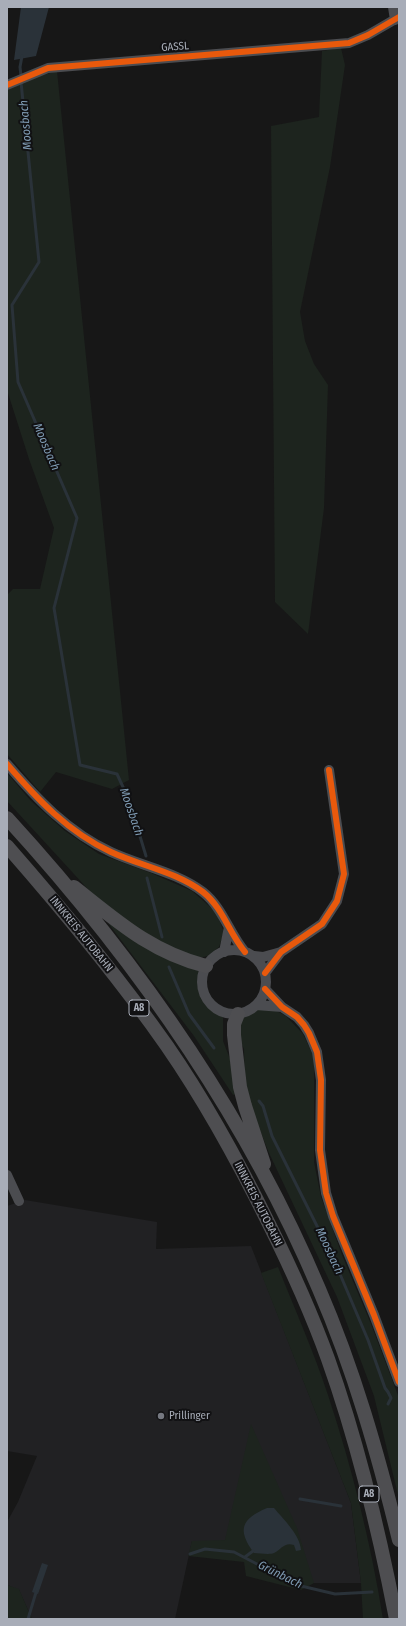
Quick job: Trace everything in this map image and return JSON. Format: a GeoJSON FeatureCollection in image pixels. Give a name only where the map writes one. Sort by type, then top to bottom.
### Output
{"type":"FeatureCollection","features":[{"type":"Feature","properties":{"kind":"highway","name":"INNKREIS AUTOBAHN"},"geometry":{"type":"LineString","coordinates":[[7,818],[53,870],[137,974],[182,1037],[223,1101],[271,1187],[317,1283],[344,1351],[368,1422],[399,1540]]}},
{"type":"Feature","properties":{"kind":"highway","name":"INNKREIS AUTOBAHN"},"geometry":{"type":"LineString","coordinates":[[7,846],[46,891],[124,987],[168,1048],[241,1167],[291,1269],[328,1359],[366,1483],[382,1548],[396,1619]]}},
{"type":"Feature","properties":{"kind":"highway"},"geometry":{"type":"LineString","coordinates":[[7,862],[46,891]]}},
{"type":"Feature","properties":{"kind":"highway"},"geometry":{"type":"LineString","coordinates":[[53,870],[131,932],[183,960],[206,966]]}},
{"type":"Feature","properties":{"kind":"highway"},"geometry":{"type":"LineString","coordinates":[[238,1014],[234,1024],[234,1035],[240,1087],[271,1187]]}},
{"type":"Feature","properties":{"kind":"street"},"geometry":{"type":"LineString","coordinates":[[393,7],[397,19]]}},
{"type":"Feature","properties":{"kind":"street","name":"GASSL"},"geometry":{"type":"LineString","coordinates":[[7,85],[48,68],[56,67],[349,43],[368,35],[397,19]]}},
{"type":"Feature","properties":{"kind":"street"},"geometry":{"type":"LineString","coordinates":[[7,764],[42,803],[73,830],[110,852],[165,872],[202,891],[214,901],[229,927],[249,954],[262,967],[265,973],[265,989],[263,995],[256,1005],[250,1010],[238,1014],[223,1012],[215,1008],[208,1002],[204,994],[202,984],[202,975],[206,966],[213,958],[224,952],[234,950],[249,954],[263,957],[282,952]]}},
{"type":"Feature","properties":{"kind":"street"},"geometry":{"type":"LineString","coordinates":[[265,973],[282,952],[322,924],[337,901],[342,888],[344,874],[329,770]]}},
{"type":"Feature","properties":{"kind":"street"},"geometry":{"type":"LineString","coordinates":[[224,952],[229,927]]}},
{"type":"Feature","properties":{"kind":"street"},"geometry":{"type":"LineString","coordinates":[[265,989],[282,1007],[290,1011],[304,1025],[317,1052],[321,1080],[320,1150],[326,1193],[333,1216],[398,1375]]}},
{"type":"Feature","properties":{"kind":"street"},"geometry":{"type":"LineString","coordinates":[[256,1005],[282,1007]]}},
{"type":"Feature","properties":{"kind":"street"},"geometry":{"type":"LineString","coordinates":[[7,1175],[19,1201]]}},
{"type":"Feature","properties":{"kind":"shaded area"},"geometry":{"type":"Polygon","coordinates":[[[21,7],[49,7],[36,56],[14,60],[21,7]]]}},
{"type":"Feature","properties":{"kind":"shaded area"},"geometry":{"type":"Polygon","coordinates":[[[341,48],[345,65],[330,167],[300,312],[305,341],[314,364],[328,385],[324,508],[308,634],[275,602],[271,126],[319,117],[322,51],[341,48]]]}},
{"type":"Feature","properties":{"kind":"shaded area"},"geometry":{"type":"Polygon","coordinates":[[[57,71],[129,780],[112,789],[56,772],[40,792],[7,754],[7,595],[13,589],[40,589],[54,528],[29,459],[7,390],[7,90],[26,80],[57,71]]]}},
{"type":"Feature","properties":{"kind":"shaded area"},"geometry":{"type":"Polygon","coordinates":[[[7,773],[31,801],[65,831],[99,854],[151,873],[192,891],[216,912],[224,932],[219,947],[208,956],[195,959],[129,926],[96,898],[7,801],[7,773]]]}},
{"type":"Feature","properties":{"kind":"shaded area"},"geometry":{"type":"Polygon","coordinates":[[[108,923],[199,971],[198,987],[201,999],[209,1009],[223,1017],[223,1041],[230,1059],[238,1093],[233,1095],[194,1036],[108,923]]]}},
{"type":"Feature","properties":{"kind":"shaded area"},"geometry":{"type":"Polygon","coordinates":[[[271,1008],[286,1016],[303,1034],[314,1057],[314,1162],[321,1197],[342,1255],[371,1324],[399,1398],[399,1499],[374,1396],[337,1297],[269,1153],[245,1093],[244,1049],[237,1034],[240,1020],[256,1009],[271,1008]]]}},
{"type":"Feature","properties":{"kind":"shaded area"},"geometry":{"type":"Polygon","coordinates":[[[25,1200],[157,1222],[156,1249],[251,1246],[351,1503],[361,1583],[305,1583],[246,1541],[192,1541],[175,1619],[32,1619],[19,1590],[7,1585],[7,1522],[18,1502],[37,1456],[7,1451],[7,1206],[25,1200]]]}},
{"type":"Feature","properties":{"kind":"shaded area"},"geometry":{"type":"Polygon","coordinates":[[[278,1267],[317,1363],[345,1450],[367,1534],[383,1619],[363,1619],[361,1583],[351,1503],[261,1273],[278,1267]]]}},
{"type":"Feature","properties":{"kind":"shaded area"},"geometry":{"type":"Polygon","coordinates":[[[251,1424],[297,1528],[314,1583],[301,1590],[246,1576],[244,1562],[188,1556],[192,1541],[225,1540],[251,1424]]]}},
{"type":"Feature","properties":{"kind":"shaded area"},"geometry":{"type":"Polygon","coordinates":[[[267,1508],[274,1508],[287,1523],[295,1533],[301,1550],[296,1551],[294,1545],[288,1544],[272,1554],[254,1553],[245,1538],[244,1526],[252,1516],[267,1508]]]}},
{"type":"Feature","properties":{"kind":"shaded area"},"geometry":{"type":"Polygon","coordinates":[[[42,1563],[48,1565],[38,1594],[32,1592],[42,1563]]]}},
{"type":"Feature","properties":{"kind":"shaded area"},"geometry":{"type":"Polygon","coordinates":[[[7,1585],[19,1589],[32,1619],[7,1619],[7,1585]]]}},
{"type":"Feature","properties":{"kind":"waterway","name":"Moosbach"},"geometry":{"type":"LineString","coordinates":[[21,76],[20,67],[22,56]]}},
{"type":"Feature","properties":{"kind":"waterway","name":"Moosbach"},"geometry":{"type":"LineString","coordinates":[[21,82],[39,262],[12,305],[18,382],[77,518],[54,608],[80,765],[117,774],[129,800],[146,856]]}},
{"type":"Feature","properties":{"kind":"waterway","name":"Moosbach"},"geometry":{"type":"LineString","coordinates":[[147,878],[162,937]]}},
{"type":"Feature","properties":{"kind":"waterway","name":"Moosbach"},"geometry":{"type":"LineString","coordinates":[[169,967],[189,1014],[214,1048]]}},
{"type":"Feature","properties":{"kind":"waterway","name":"Moosbach"},"geometry":{"type":"LineString","coordinates":[[259,1101],[263,1106],[272,1136],[334,1260],[368,1340],[385,1388],[391,1398],[388,1404]]}},
{"type":"Feature","properties":{"kind":"waterway"},"geometry":{"type":"LineString","coordinates":[[300,1499],[341,1506]]}},
{"type":"Feature","properties":{"kind":"waterway","name":"Grünbach"},"geometry":{"type":"LineString","coordinates":[[190,1554],[205,1549],[234,1552],[297,1585],[335,1594],[372,1592]]}},
{"type":"Feature","properties":{"kind":"waterway"},"geometry":{"type":"LineString","coordinates":[[245,1557],[253,1551]]}},
{"type":"Feature","properties":{"kind":"waterway","name":"Grünbach"},"geometry":{"type":"LineString","coordinates":[[28,1619],[37,1589]]}},
{"type":"Feature","properties":{"kind":"cycle path"},"geometry":{"type":"LineString","coordinates":[[7,85],[48,68],[349,43],[368,35],[399,17]]}},
{"type":"Feature","properties":{"kind":"cycle path"},"geometry":{"type":"LineString","coordinates":[[7,764],[54,814],[81,835],[95,844],[122,857],[182,879],[203,892],[216,905],[234,937],[245,952]]}},
{"type":"Feature","properties":{"kind":"cycle path"},"geometry":{"type":"LineString","coordinates":[[265,973],[281,952],[322,924],[337,901],[344,874],[329,770]]}},
{"type":"Feature","properties":{"kind":"cycle path"},"geometry":{"type":"LineString","coordinates":[[265,989],[282,1007],[297,1017],[304,1025],[317,1052],[321,1080],[320,1150],[326,1193],[333,1216],[374,1315],[399,1382]]}},
{"type":"Feature","properties":{"kind":"place","name":"Prillinger"},"geometry":{"type":"Point","coordinates":[161,1416]}}]}
